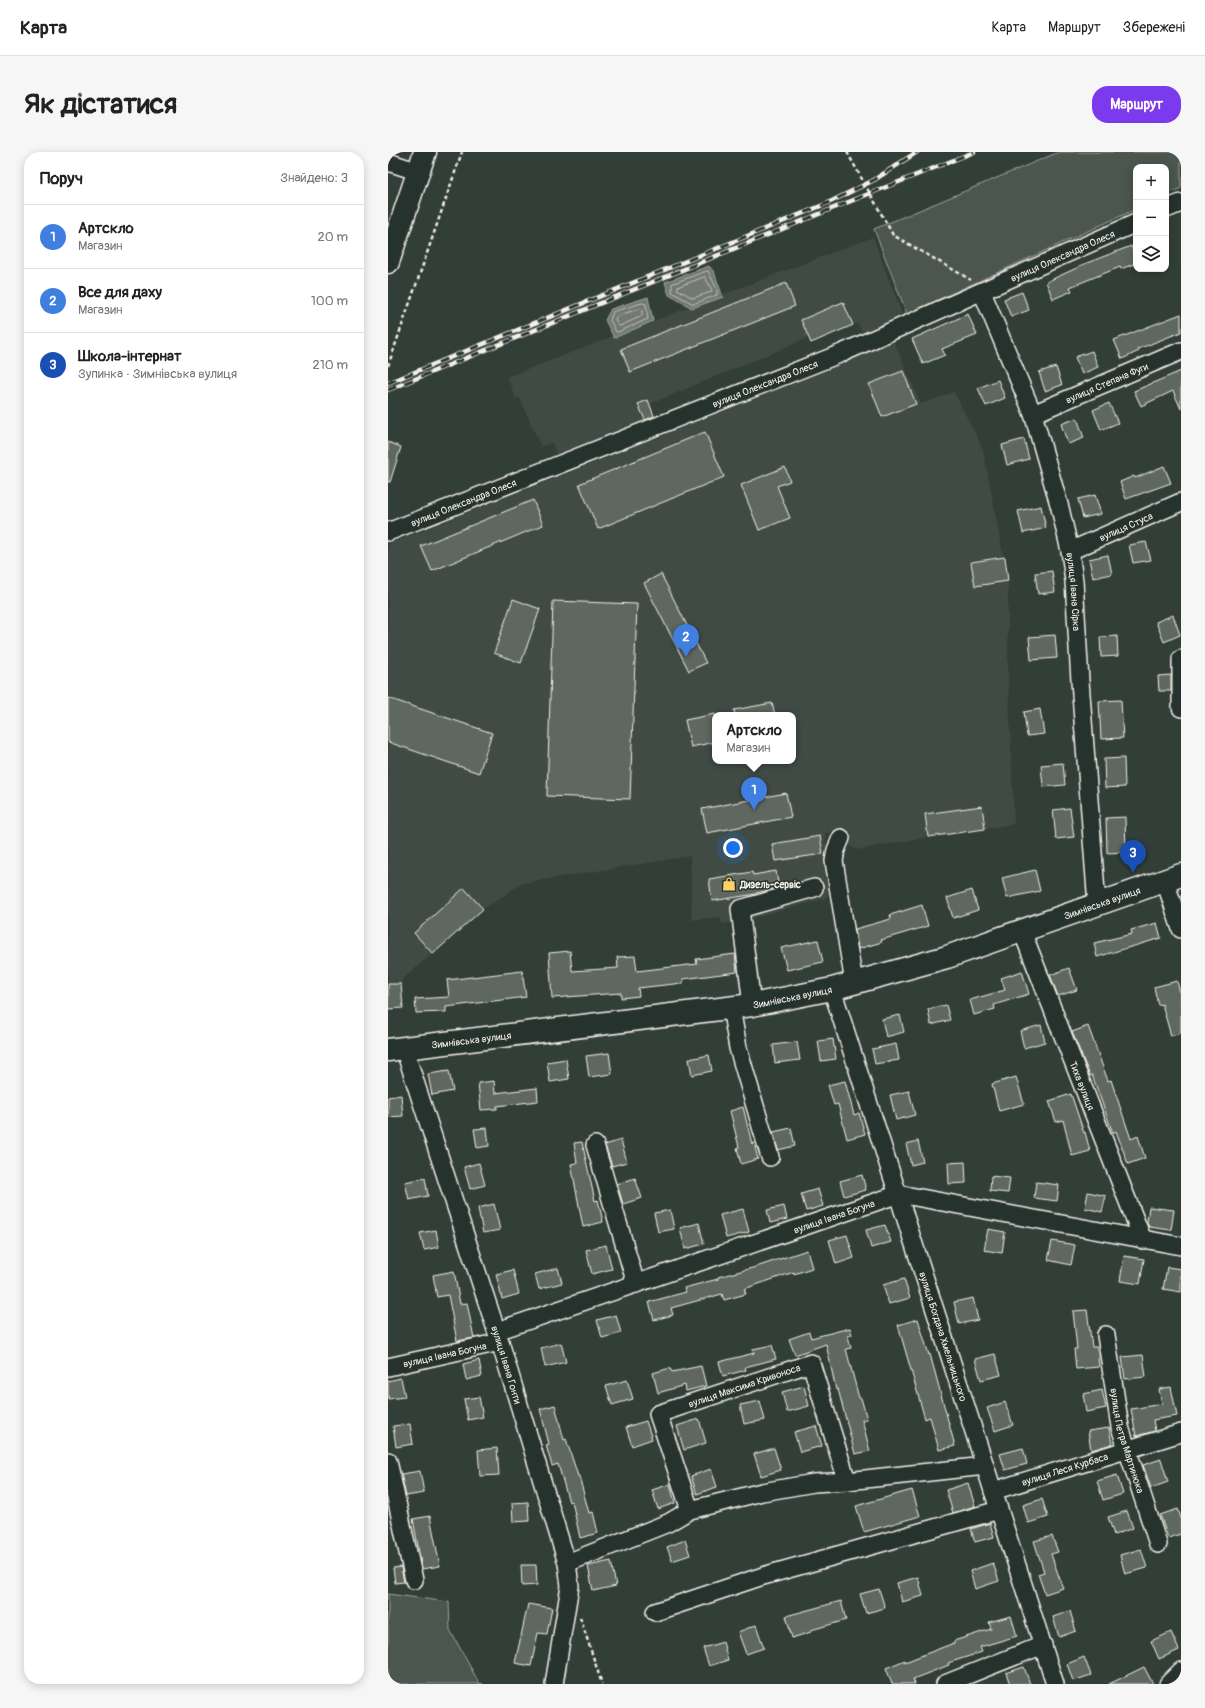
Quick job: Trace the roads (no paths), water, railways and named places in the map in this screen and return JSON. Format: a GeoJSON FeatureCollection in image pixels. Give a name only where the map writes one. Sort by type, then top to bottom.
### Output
{"type":"FeatureCollection","features":[{"type":"Feature","properties":{"kind":"main road"},"geometry":{"type":"LineString","coordinates":[[388,262],[426,152]]}},
{"type":"Feature","properties":{"kind":"main road","name":"Зимнівська вулиця"},"geometry":{"type":"LineString","coordinates":[[396,1049],[741,1006],[832,989],[947,957],[1173,878]]}},
{"type":"Feature","properties":{"kind":"street"},"geometry":{"type":"LineString","coordinates":[[388,162],[419,172]]}},
{"type":"Feature","properties":{"kind":"street"},"geometry":{"type":"LineString","coordinates":[[1169,208],[1181,202]]}},
{"type":"Feature","properties":{"kind":"street","name":"вулиця Олександра Олеся"},"geometry":{"type":"LineString","coordinates":[[388,532],[844,357],[1133,224]]}},
{"type":"Feature","properties":{"kind":"street","name":"вулиця Івана Сірка"},"geometry":{"type":"LineString","coordinates":[[985,291],[1033,414],[1060,508],[1070,551],[1074,581],[1097,905]]}},
{"type":"Feature","properties":{"kind":"street","name":"вулиця Степана Фуги"},"geometry":{"type":"LineString","coordinates":[[1033,414],[1181,351]]}},
{"type":"Feature","properties":{"kind":"street","name":"вулиця Стуса"},"geometry":{"type":"LineString","coordinates":[[1070,551],[1181,502]]}},
{"type":"Feature","properties":{"kind":"street"},"geometry":{"type":"LineString","coordinates":[[1181,658],[1181,708]]}},
{"type":"Feature","properties":{"kind":"street"},"geometry":{"type":"LineString","coordinates":[[841,838],[836,850],[834,861],[854,983]]}},
{"type":"Feature","properties":{"kind":"street"},"geometry":{"type":"LineString","coordinates":[[1173,878],[1181,929]]}},
{"type":"Feature","properties":{"kind":"street"},"geometry":{"type":"LineString","coordinates":[[770,1157],[738,1048],[741,1006],[740,909],[814,888]]}},
{"type":"Feature","properties":{"kind":"street","name":"Тиха вулиця"},"geometry":{"type":"LineString","coordinates":[[1022,931],[1143,1240]]}},
{"type":"Feature","properties":{"kind":"street","name":"вулиця Богдана Хмельницького"},"geometry":{"type":"LineString","coordinates":[[832,989],[1055,1684]]}},
{"type":"Feature","properties":{"kind":"street","name":"вулиця Івана Гонти"},"geometry":{"type":"LineString","coordinates":[[396,1049],[499,1336],[567,1563],[570,1586],[554,1684]]}},
{"type":"Feature","properties":{"kind":"street"},"geometry":{"type":"LineString","coordinates":[[595,1145],[636,1284]]}},
{"type":"Feature","properties":{"kind":"street","name":"вулиця Івана Богуна"},"geometry":{"type":"LineString","coordinates":[[388,1367],[499,1336],[636,1284],[899,1194],[1181,1246]]}},
{"type":"Feature","properties":{"kind":"street","name":"вулиця Петра Мартинюка"},"geometry":{"type":"LineString","coordinates":[[1106,1334],[1120,1427],[1158,1544]]}},
{"type":"Feature","properties":{"kind":"street","name":"вулиця Максима Кривоноса"},"geometry":{"type":"LineString","coordinates":[[690,1510],[658,1414],[811,1363],[847,1481]]}},
{"type":"Feature","properties":{"kind":"street","name":"вулиця Леся Курбаса"},"geometry":{"type":"LineString","coordinates":[[993,1491],[1181,1433]]}},
{"type":"Feature","properties":{"kind":"street"},"geometry":{"type":"LineString","coordinates":[[388,1461],[414,1580]]}},
{"type":"Feature","properties":{"kind":"street"},"geometry":{"type":"LineString","coordinates":[[567,1563],[668,1524],[690,1510],[762,1492],[814,1483],[847,1481],[986,1466]]}},
{"type":"Feature","properties":{"kind":"street"},"geometry":{"type":"LineString","coordinates":[[655,1612],[763,1576],[1000,1510]]}},
{"type":"Feature","properties":{"kind":"street"},"geometry":{"type":"LineString","coordinates":[[945,1684],[1042,1644]]}},
{"type":"Feature","properties":{"kind":"street"},"geometry":{"type":"LineString","coordinates":[[1168,1684],[1181,1671]]}},
{"type":"Feature","properties":{"kind":"water"},"geometry":{"type":"Polygon","coordinates":[[[709,266],[714,272],[723,297],[692,308],[669,295],[665,282],[709,266]]]}},
{"type":"Feature","properties":{"kind":"water"},"geometry":{"type":"Polygon","coordinates":[[[648,297],[653,321],[614,338],[605,320],[611,309],[648,297]]]}},
{"type":"Feature","properties":{"kind":"railway"},"geometry":{"type":"LineString","coordinates":[[388,383],[828,203],[874,180],[917,152]]}},
{"type":"Feature","properties":{"kind":"railway"},"geometry":{"type":"LineString","coordinates":[[388,390],[974,152]]}},
{"type":"Feature","properties":{"kind":"place","name":"Все для даху"},"geometry":{"type":"Point","coordinates":[686,657]}},
{"type":"Feature","properties":{"kind":"place","name":"Артскло"},"geometry":{"type":"Point","coordinates":[754,810]}},
{"type":"Feature","properties":{"kind":"place","name":"Школа-інтернат"},"geometry":{"type":"Point","coordinates":[1133,873]}},
{"type":"Feature","properties":{"kind":"place","name":"Дизель-сервіс"},"geometry":{"type":"Point","coordinates":[729,884]}}]}
